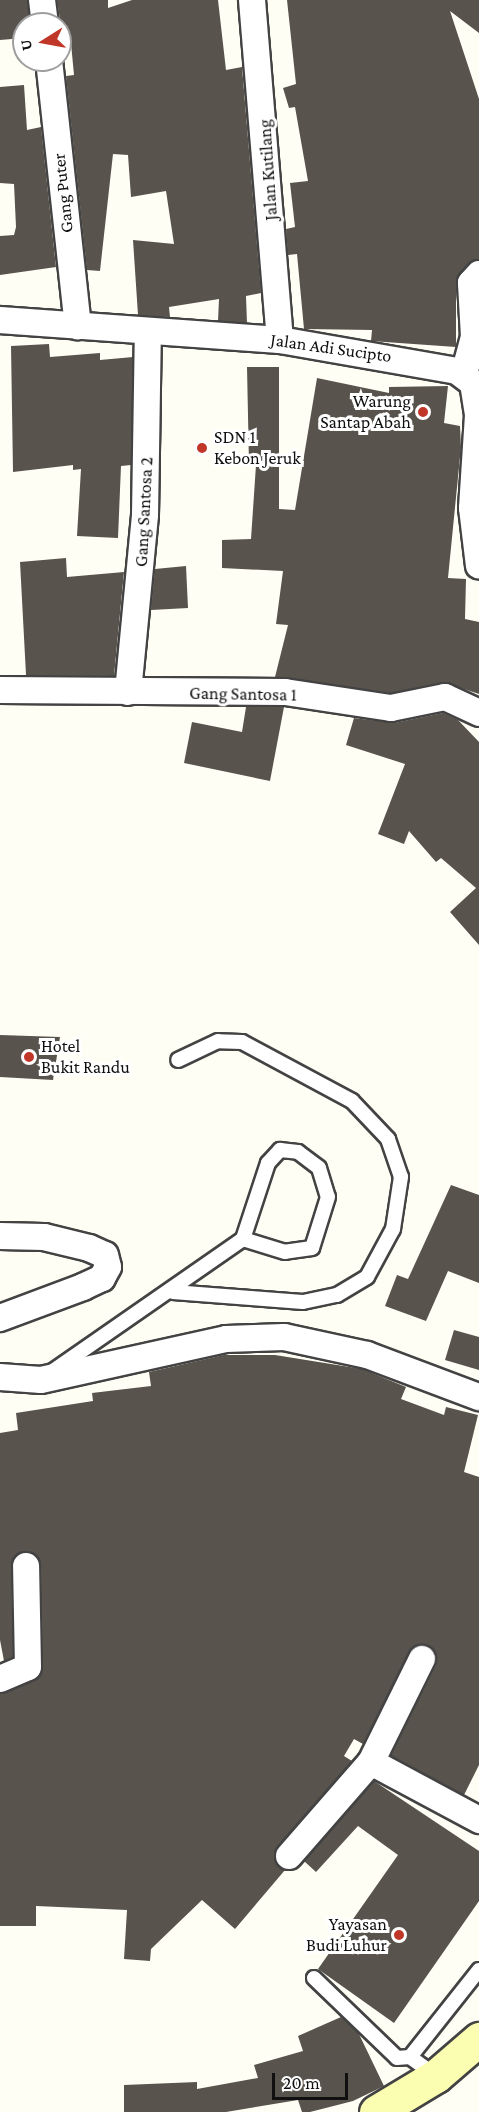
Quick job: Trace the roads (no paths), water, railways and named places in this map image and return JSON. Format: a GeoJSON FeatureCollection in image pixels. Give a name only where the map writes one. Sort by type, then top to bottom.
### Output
{"type":"FeatureCollection","features":[{"type":"Feature","properties":{"kind":"street","name":"Jalan Kutilang"},"geometry":{"type":"LineString","coordinates":[[252,0],[280,340]]}},
{"type":"Feature","properties":{"kind":"street","name":"Gang Puter"},"geometry":{"type":"LineString","coordinates":[[50,72],[78,326]]}},
{"type":"Feature","properties":{"kind":"street"},"geometry":{"type":"LineString","coordinates":[[477,554],[477,415],[472,383],[464,374],[474,337],[471,283],[479,274]]}},
{"type":"Feature","properties":{"kind":"street","name":"Jalan Adi Sucipto"},"geometry":{"type":"LineString","coordinates":[[0,320],[280,340],[439,364],[464,374]]}},
{"type":"Feature","properties":{"kind":"street","name":"Gang Santosa 2"},"geometry":{"type":"LineString","coordinates":[[128,692],[146,515],[148,331]]}},
{"type":"Feature","properties":{"kind":"street","name":"Gang Santosa 1"},"geometry":{"type":"LineString","coordinates":[[0,690],[285,692],[391,708],[445,697],[479,713]]}},
{"type":"Feature","properties":{"kind":"street"},"geometry":{"type":"LineString","coordinates":[[0,1236],[44,1237],[88,1248],[105,1255],[108,1267],[102,1278],[83,1287],[0,1318]]}},
{"type":"Feature","properties":{"kind":"street"},"geometry":{"type":"LineString","coordinates":[[0,1377],[41,1380],[226,1340],[284,1336],[366,1355],[479,1397]]}},
{"type":"Feature","properties":{"kind":"street"},"geometry":{"type":"LineString","coordinates":[[0,1680],[28,1667],[26,1566]]}},
{"type":"Feature","properties":{"kind":"street"},"geometry":{"type":"LineString","coordinates":[[289,1856],[372,1762],[422,1659]]}},
{"type":"Feature","properties":{"kind":"street"},"geometry":{"type":"LineString","coordinates":[[372,1762],[479,1820]]}},
{"type":"Feature","properties":{"kind":"street"},"geometry":{"type":"LineString","coordinates":[[376,2112],[436,2076],[479,2039]]}},
{"type":"Feature","properties":{"kind":"lane"},"geometry":{"type":"LineString","coordinates":[[173,1292],[303,1302],[337,1295],[367,1276],[393,1229],[402,1177],[388,1139],[352,1101],[242,1042],[218,1041],[178,1060]]}},
{"type":"Feature","properties":{"kind":"lane"},"geometry":{"type":"LineString","coordinates":[[41,1380],[173,1292],[243,1239],[267,1163],[280,1150],[298,1152],[319,1168],[328,1197],[312,1248],[285,1252],[243,1239]]}},
{"type":"Feature","properties":{"kind":"lane"},"geometry":{"type":"LineString","coordinates":[[410,2058],[479,1970]]}},
{"type":"Feature","properties":{"kind":"lane"},"geometry":{"type":"LineString","coordinates":[[314,1978],[397,2058],[410,2058],[436,2076]]}},
{"type":"Feature","properties":{"kind":"place","name":"Warung Santap Abah"},"geometry":{"type":"Point","coordinates":[423,412]}},
{"type":"Feature","properties":{"kind":"place","name":"SDN 1 Kebon Jeruk"},"geometry":{"type":"Point","coordinates":[202,448]}},
{"type":"Feature","properties":{"kind":"place","name":"Hotel Bukit Randu"},"geometry":{"type":"Point","coordinates":[29,1057]}},
{"type":"Feature","properties":{"kind":"place","name":"Yayasan Budi Luhur"},"geometry":{"type":"Point","coordinates":[399,1935]}}]}
